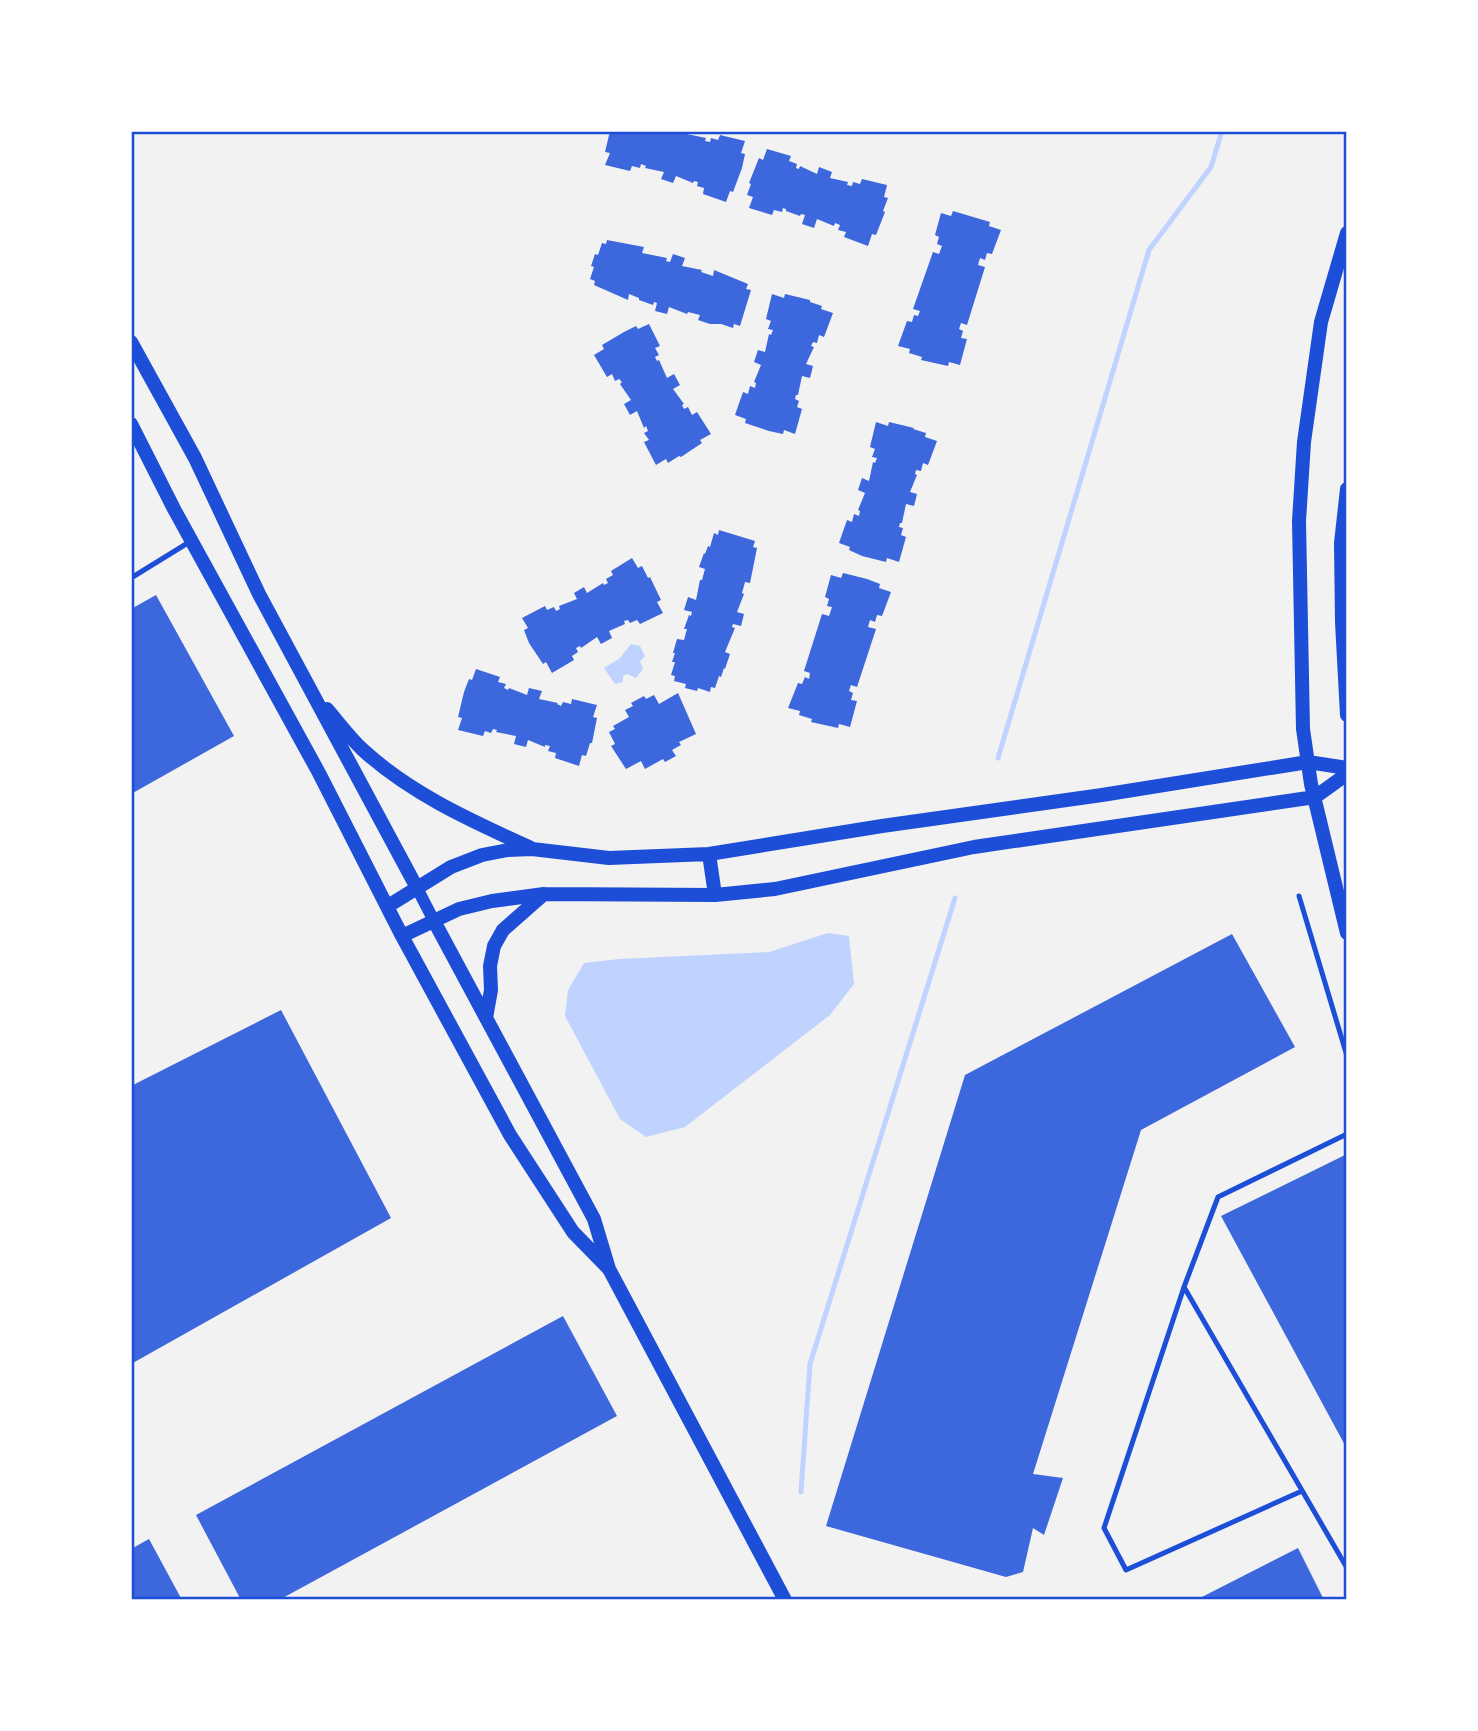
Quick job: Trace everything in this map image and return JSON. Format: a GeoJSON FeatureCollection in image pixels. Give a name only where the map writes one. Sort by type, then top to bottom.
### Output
{"type":"FeatureCollection","features":[{"type":"Feature","properties":{"kind":"main road"},"geometry":{"type":"LineString","coordinates":[[1347,233],[1321,322],[1304,442],[1299,521],[1303,729],[1315,797],[1347,933]]}},
{"type":"Feature","properties":{"kind":"main road"},"geometry":{"type":"LineString","coordinates":[[131,342],[195,458],[254,584],[417,888]]}},
{"type":"Feature","properties":{"kind":"main road"},"geometry":{"type":"LineString","coordinates":[[131,424],[510,1135],[573,1232],[609,1269]]}},
{"type":"Feature","properties":{"kind":"main road"},"geometry":{"type":"LineString","coordinates":[[1347,489],[1341,543],[1347,715]]}},
{"type":"Feature","properties":{"kind":"main road"},"geometry":{"type":"LineString","coordinates":[[312,692],[363,750],[407,783],[438,803],[532,849]]}},
{"type":"Feature","properties":{"kind":"main road"},"geometry":{"type":"LineString","coordinates":[[388,906],[452,867],[482,855],[532,849],[609,858],[709,854],[1308,762],[1347,768]]}},
{"type":"Feature","properties":{"kind":"main road"},"geometry":{"type":"LineString","coordinates":[[402,936],[458,909],[492,901],[544,894],[715,895],[775,889],[974,847],[1315,797],[1347,774]]}},
{"type":"Feature","properties":{"kind":"main road"},"geometry":{"type":"LineString","coordinates":[[709,854],[715,895]]}},
{"type":"Feature","properties":{"kind":"main road"},"geometry":{"type":"LineString","coordinates":[[486,1018],[491,990],[490,966],[495,946],[503,930],[544,894]]}},
{"type":"Feature","properties":{"kind":"main road"},"geometry":{"type":"LineString","coordinates":[[434,921],[594,1219],[609,1269],[785,1600]]}},
{"type":"Feature","properties":{"kind":"street"},"geometry":{"type":"LineString","coordinates":[[417,888],[434,921]]}},
{"type":"Feature","properties":{"kind":"lane"},"geometry":{"type":"LineString","coordinates":[[131,578],[191,541]]}},
{"type":"Feature","properties":{"kind":"lane"},"geometry":{"type":"LineString","coordinates":[[1299,896],[1347,1056]]}},
{"type":"Feature","properties":{"kind":"lane"},"geometry":{"type":"LineString","coordinates":[[1302,1491],[1126,1570],[1104,1528],[1184,1287],[1218,1197],[1347,1134]]}},
{"type":"Feature","properties":{"kind":"lane"},"geometry":{"type":"LineString","coordinates":[[1184,1287],[1347,1567]]}},
{"type":"Feature","properties":{"kind":"water"},"geometry":{"type":"Polygon","coordinates":[[[631,644],[640,646],[645,656],[640,661],[643,669],[636,678],[627,674],[623,676],[623,682],[615,684],[604,668],[620,658],[631,644]]]}},
{"type":"Feature","properties":{"kind":"water"},"geometry":{"type":"Polygon","coordinates":[[[828,933],[849,936],[854,984],[830,1015],[685,1127],[646,1137],[620,1119],[565,1016],[568,990],[584,963],[769,952],[828,933]]]}},
{"type":"Feature","properties":{"kind":"building"},"geometry":{"type":"Polygon","coordinates":[[[610,131],[688,131],[687,134],[706,138],[705,141],[710,142],[711,138],[718,140],[720,135],[745,141],[741,153],[745,154],[742,168],[733,192],[730,191],[726,202],[703,194],[704,188],[697,186],[698,182],[693,183],[676,176],[673,183],[661,179],[664,172],[645,168],[646,166],[641,164],[640,168],[632,166],[630,171],[605,165],[610,153],[605,152],[610,131]]]}},
{"type":"Feature","properties":{"kind":"building"},"geometry":{"type":"Polygon","coordinates":[[[767,149],[791,156],[789,161],[797,164],[796,168],[799,169],[800,166],[817,174],[819,167],[832,172],[830,178],[848,182],[847,185],[852,186],[853,182],[860,184],[862,179],[887,185],[884,197],[888,198],[883,211],[885,212],[876,235],[872,234],[868,246],[844,237],[846,232],[838,230],[840,225],[835,223],[834,226],[817,219],[814,228],[802,224],[805,215],[800,216],[783,208],[782,212],[774,210],[772,215],[749,208],[753,197],[747,195],[751,184],[749,183],[759,158],[763,160],[767,149]]]}},
{"type":"Feature","properties":{"kind":"building"},"geometry":{"type":"Polygon","coordinates":[[[953,211],[990,222],[989,226],[1001,230],[992,254],[987,253],[985,260],[980,258],[978,265],[985,267],[967,325],[961,323],[959,329],[963,331],[961,338],[967,339],[960,365],[949,362],[948,366],[921,360],[922,357],[909,353],[910,349],[898,346],[907,321],[912,322],[914,315],[918,316],[920,311],[913,309],[933,252],[939,254],[942,246],[937,244],[939,237],[935,235],[941,213],[951,216],[953,211]]]}},
{"type":"Feature","properties":{"kind":"building"},"geometry":{"type":"Polygon","coordinates":[[[607,240],[644,247],[642,253],[667,258],[666,261],[670,262],[673,254],[685,258],[682,266],[702,270],[701,272],[713,276],[714,270],[748,284],[746,289],[751,290],[740,326],[734,324],[733,328],[710,324],[698,320],[700,315],[687,314],[669,307],[667,314],[655,311],[657,303],[654,302],[653,305],[629,294],[628,300],[594,285],[595,281],[590,279],[594,267],[591,266],[595,254],[598,255],[602,243],[606,244],[607,240]]]}},
{"type":"Feature","properties":{"kind":"building"},"geometry":{"type":"Polygon","coordinates":[[[772,294],[810,300],[822,306],[821,309],[833,313],[824,337],[819,335],[817,343],[813,342],[811,346],[814,347],[806,364],[813,366],[810,378],[802,376],[795,399],[799,401],[797,407],[802,409],[795,434],[784,430],[783,434],[769,431],[745,423],[746,419],[735,415],[743,392],[748,394],[750,386],[755,388],[754,382],[761,365],[754,362],[758,350],[765,352],[769,334],[771,335],[773,330],[768,329],[771,321],[766,319],[772,294]]]}},
{"type":"Feature","properties":{"kind":"building"},"geometry":{"type":"Polygon","coordinates":[[[649,324],[660,346],[655,348],[659,355],[655,357],[667,378],[674,374],[680,385],[673,389],[684,404],[684,409],[688,407],[692,415],[697,412],[711,434],[681,457],[668,463],[666,459],[656,465],[644,442],[649,440],[644,433],[648,431],[646,426],[644,428],[637,411],[630,415],[624,404],[631,400],[620,384],[622,382],[619,379],[615,381],[612,374],[607,377],[594,355],[604,349],[602,345],[624,332],[649,324]]]}},
{"type":"Feature","properties":{"kind":"building"},"geometry":{"type":"Polygon","coordinates":[[[876,422],[914,428],[926,433],[925,437],[937,441],[928,465],[923,463],[921,471],[916,470],[917,475],[910,492],[917,494],[914,506],[906,504],[899,527],[903,528],[901,535],[906,537],[899,562],[862,556],[839,543],[847,520],[852,522],[854,514],[859,516],[858,510],[865,493],[858,490],[862,478],[869,481],[873,462],[875,463],[877,458],[872,457],[875,449],[870,447],[876,422]]]}},
{"type":"Feature","properties":{"kind":"building"},"geometry":{"type":"Polygon","coordinates":[[[719,530],[755,541],[753,547],[757,548],[750,583],[745,582],[744,594],[737,612],[744,614],[741,626],[733,624],[732,627],[735,628],[725,652],[730,654],[725,669],[710,692],[698,688],[697,691],[674,681],[675,676],[671,675],[675,662],[672,662],[673,653],[677,639],[684,640],[687,629],[684,629],[692,612],[684,610],[688,597],[696,600],[705,569],[699,567],[704,553],[708,546],[710,547],[714,533],[718,535],[719,530]]]}},
{"type":"Feature","properties":{"kind":"building"},"geometry":{"type":"Polygon","coordinates":[[[632,558],[638,568],[642,566],[648,578],[650,577],[661,600],[657,602],[663,613],[640,624],[637,620],[630,623],[628,620],[624,621],[625,624],[609,631],[612,638],[601,644],[597,637],[581,648],[576,648],[578,652],[572,656],[574,660],[552,673],[529,643],[524,630],[528,628],[522,618],[545,606],[547,610],[554,607],[556,611],[560,609],[559,606],[577,599],[574,593],[584,587],[587,593],[603,583],[608,583],[606,579],[613,575],[611,571],[632,558]]]}},
{"type":"Feature","properties":{"kind":"building"},"geometry":{"type":"Polygon","coordinates":[[[843,573],[880,584],[879,588],[891,592],[882,616],[877,615],[875,622],[870,620],[868,627],[876,629],[857,687],[851,685],[849,691],[853,693],[851,700],[857,701],[850,727],[839,724],[838,728],[811,722],[812,719],[799,715],[800,711],[788,708],[798,683],[802,684],[805,677],[809,679],[810,673],[804,671],[822,614],[829,616],[832,607],[827,606],[829,599],[825,597],[831,575],[841,578],[843,573]]]}},
{"type":"Feature","properties":{"kind":"building"},"geometry":{"type":"Polygon","coordinates":[[[156,595],[234,736],[131,794],[131,609],[156,595]]]}},
{"type":"Feature","properties":{"kind":"building"},"geometry":{"type":"Polygon","coordinates":[[[476,669],[500,677],[498,682],[506,684],[504,688],[508,690],[509,688],[527,695],[529,688],[542,691],[539,699],[561,706],[563,702],[571,704],[572,699],[597,705],[593,717],[597,718],[592,743],[586,756],[582,755],[579,766],[555,758],[556,753],[548,751],[550,746],[545,747],[528,740],[526,747],[514,744],[516,736],[496,732],[497,730],[493,729],[491,733],[485,731],[483,736],[458,730],[464,692],[476,669]]]}},
{"type":"Feature","properties":{"kind":"building"},"geometry":{"type":"Polygon","coordinates":[[[678,693],[696,734],[679,742],[681,745],[672,750],[676,756],[665,762],[663,759],[645,769],[641,761],[626,769],[611,746],[615,744],[609,732],[615,729],[613,726],[629,717],[625,710],[644,696],[646,699],[654,695],[659,704],[678,693]]]}},
{"type":"Feature","properties":{"kind":"building"},"geometry":{"type":"Polygon","coordinates":[[[1232,934],[1295,1047],[1141,1130],[1033,1474],[1063,1478],[1044,1535],[1033,1528],[1023,1572],[1006,1577],[826,1526],[965,1075],[1232,934]]]}},
{"type":"Feature","properties":{"kind":"building"},"geometry":{"type":"Polygon","coordinates":[[[281,1010],[391,1218],[131,1364],[131,1086],[281,1010]]]}},
{"type":"Feature","properties":{"kind":"building"},"geometry":{"type":"Polygon","coordinates":[[[1347,1154],[1347,1449],[1221,1216],[1347,1154]]]}},
{"type":"Feature","properties":{"kind":"building"},"geometry":{"type":"Polygon","coordinates":[[[563,1316],[617,1416],[279,1600],[241,1600],[196,1515],[563,1316]]]}},
{"type":"Feature","properties":{"kind":"building"},"geometry":{"type":"Polygon","coordinates":[[[149,1539],[182,1600],[131,1600],[131,1549],[149,1539]]]}},
{"type":"Feature","properties":{"kind":"building"},"geometry":{"type":"Polygon","coordinates":[[[1298,1548],[1324,1600],[1196,1600],[1298,1548]]]}},
{"type":"Feature","properties":{"kind":"waterway"},"geometry":{"type":"LineString","coordinates":[[998,758],[1149,250],[1211,167],[1222,131]]}},
{"type":"Feature","properties":{"kind":"waterway"},"geometry":{"type":"LineString","coordinates":[[801,1492],[810,1364],[955,898]]}}]}
